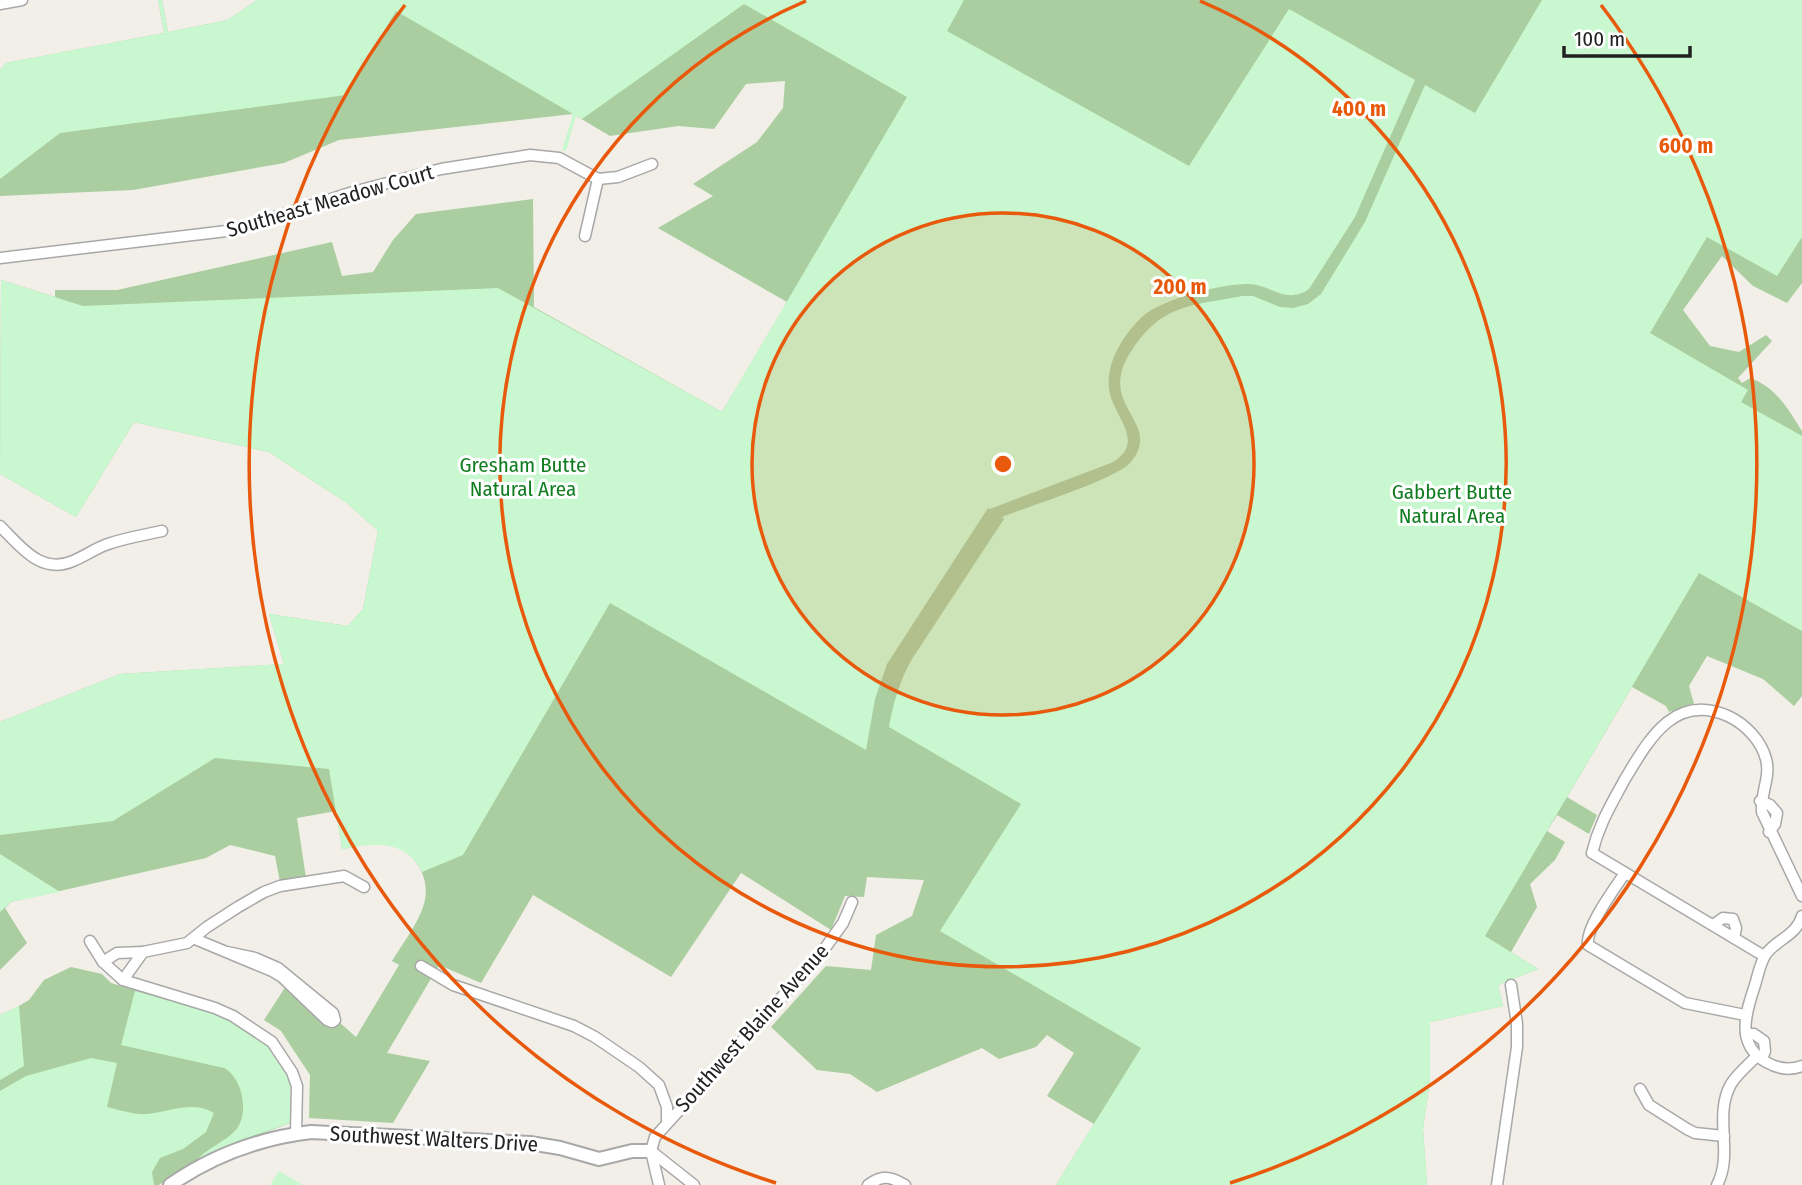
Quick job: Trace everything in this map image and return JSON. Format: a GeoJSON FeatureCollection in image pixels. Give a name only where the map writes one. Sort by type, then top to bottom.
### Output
{"type":"FeatureCollection","features":[{"type":"Feature","properties":{"kind":"street"},"geometry":{"type":"LineString","coordinates":[[0,4],[22,0]]}},
{"type":"Feature","properties":{"kind":"street","name":"Southeast Meadow Court"},"geometry":{"type":"LineString","coordinates":[[0,258],[235,230],[353,192],[441,169],[530,155],[559,158],[598,179]]}},
{"type":"Feature","properties":{"kind":"street"},"geometry":{"type":"LineString","coordinates":[[585,236],[598,179],[618,177],[652,164]]}},
{"type":"Feature","properties":{"kind":"street"},"geometry":{"type":"LineString","coordinates":[[0,526],[31,556],[41,563],[56,566],[74,561],[107,544],[162,531]]}},
{"type":"Feature","properties":{"kind":"street"},"geometry":{"type":"LineString","coordinates":[[1764,956],[1592,853],[1601,821],[1659,728],[1684,713],[1697,711],[1718,712],[1736,720],[1750,732],[1767,761],[1760,801],[1762,812],[1769,832],[1802,896]]}},
{"type":"Feature","properties":{"kind":"street"},"geometry":{"type":"LineString","coordinates":[[1625,873],[1592,928],[1587,939],[1588,945],[1685,1003],[1745,1015]]}},
{"type":"Feature","properties":{"kind":"street"},"geometry":{"type":"LineString","coordinates":[[103,962],[117,953],[180,946],[264,892],[280,886],[344,876],[364,887]]}},
{"type":"Feature","properties":{"kind":"street","name":"Southwest Blaine Avenue"},"geometry":{"type":"LineString","coordinates":[[651,1152],[655,1137],[667,1122],[797,982],[833,938],[852,902]]}},
{"type":"Feature","properties":{"kind":"street"},"geometry":{"type":"LineString","coordinates":[[1802,916],[1791,934],[1764,956],[1745,1015],[1746,1034],[1759,1058],[1784,1069],[1802,1066]]}},
{"type":"Feature","properties":{"kind":"street"},"geometry":{"type":"LineString","coordinates":[[1713,925],[1723,918],[1733,919],[1736,928],[1734,938]]}},
{"type":"Feature","properties":{"kind":"street"},"geometry":{"type":"LineString","coordinates":[[194,939],[272,971],[282,977],[327,1020],[335,1020],[333,1013],[278,968],[255,958],[227,952]]}},
{"type":"Feature","properties":{"kind":"street"},"geometry":{"type":"LineString","coordinates":[[90,941],[103,962],[123,980],[215,1008],[233,1016],[272,1042],[296,1080],[296,1134]]}},
{"type":"Feature","properties":{"kind":"street"},"geometry":{"type":"LineString","coordinates":[[123,980],[143,952]]}},
{"type":"Feature","properties":{"kind":"street"},"geometry":{"type":"LineString","coordinates":[[421,966],[453,985],[574,1026],[595,1037],[639,1067],[659,1085],[666,1098],[667,1122]]}},
{"type":"Feature","properties":{"kind":"street"},"geometry":{"type":"LineString","coordinates":[[1497,1185],[1517,1047],[1511,985]]}},
{"type":"Feature","properties":{"kind":"street"},"geometry":{"type":"LineString","coordinates":[[1717,1185],[1725,1160],[1723,1112],[1727,1092],[1735,1078],[1759,1058]]}},
{"type":"Feature","properties":{"kind":"street"},"geometry":{"type":"LineString","coordinates":[[1640,1089],[1649,1105],[1687,1129],[1695,1133],[1724,1136]]}},
{"type":"Feature","properties":{"kind":"street","name":"Southwest Walters Drive"},"geometry":{"type":"LineString","coordinates":[[170,1185],[227,1153],[296,1134],[334,1132],[530,1143],[599,1159],[632,1151],[651,1152]]}},
{"type":"Feature","properties":{"kind":"street"},"geometry":{"type":"LineString","coordinates":[[651,1152],[659,1185]]}},
{"type":"Feature","properties":{"kind":"street"},"geometry":{"type":"LineString","coordinates":[[651,1152],[694,1185]]}},
{"type":"Feature","properties":{"kind":"street"},"geometry":{"type":"LineString","coordinates":[[868,1185],[885,1177],[905,1185]]}},
{"type":"Feature","properties":{"kind":"green space","name":"Gresham Butte Natural Area"},"geometry":{"type":"Polygon","coordinates":[[[158,0],[162,0],[168,32],[228,20],[257,0],[1802,0],[1802,283],[1787,303],[1753,286],[1722,256],[1683,310],[1710,346],[1739,352],[1766,335],[1772,341],[1738,378],[1742,383],[1750,378],[1767,387],[1792,415],[1802,431],[1802,696],[1794,706],[1763,679],[1707,656],[1689,686],[1694,704],[1669,712],[1666,706],[1632,687],[1567,797],[1597,815],[1589,834],[1557,815],[1547,831],[1565,842],[1555,860],[1530,884],[1537,907],[1511,952],[1538,969],[1498,985],[1503,1006],[1430,1022],[1430,1080],[1423,1129],[1427,1185],[1056,1185],[1094,1124],[1047,1096],[1074,1053],[1047,1035],[1036,1047],[999,1059],[982,1048],[877,1092],[850,1074],[817,1070],[771,1027],[826,966],[871,970],[876,935],[912,916],[924,880],[867,877],[864,897],[845,896],[831,930],[741,873],[671,977],[533,895],[481,983],[439,965],[387,1053],[430,1061],[393,1123],[309,1118],[310,1075],[281,1031],[264,1020],[286,986],[331,1029],[339,1022],[356,1037],[399,965],[392,961],[424,904],[426,894],[423,874],[412,857],[395,846],[385,844],[342,849],[336,811],[297,818],[306,878],[280,882],[275,856],[230,845],[206,858],[11,902],[5,908],[27,943],[0,970],[0,722],[120,674],[284,664],[269,614],[348,626],[363,609],[378,531],[347,503],[269,452],[134,422],[76,517],[0,474],[1,280],[55,297],[55,290],[117,290],[332,242],[342,276],[373,272],[393,240],[416,214],[533,199],[534,307],[722,412],[787,302],[658,228],[713,196],[693,184],[757,142],[783,108],[785,81],[746,84],[714,129],[678,126],[610,136],[573,114],[339,140],[284,163],[133,190],[0,196],[0,70],[6,63],[164,33],[158,0]]]}},
{"type":"Feature","properties":{"kind":"green space","name":"Gresham Butte Natural Area"},"geometry":{"type":"Polygon","coordinates":[[[158,0],[162,0],[168,32],[228,20],[257,0],[964,0],[947,31],[1189,166],[1289,9],[1415,80],[1355,217],[1309,289],[1286,295],[1249,284],[1209,289],[1177,298],[1151,310],[1129,332],[1113,359],[1109,378],[1111,398],[1128,437],[1122,455],[1111,463],[988,508],[887,664],[875,699],[866,750],[610,603],[463,855],[422,872],[407,853],[397,848],[376,845],[342,849],[329,769],[215,758],[113,821],[0,835],[0,722],[120,674],[284,664],[269,614],[348,626],[363,609],[378,531],[347,503],[269,452],[134,422],[76,517],[0,474],[1,280],[83,306],[498,288],[722,412],[907,97],[744,4],[582,119],[576,116],[566,151],[562,150],[573,114],[396,11],[346,95],[60,133],[0,179],[0,70],[6,63],[164,33],[158,0]]]}},
{"type":"Feature","properties":{"kind":"green space","name":"Gabbert Butte Natural Area"},"geometry":{"type":"Polygon","coordinates":[[[1542,0],[1802,0],[1802,237],[1777,276],[1707,237],[1650,333],[1748,390],[1741,402],[1802,436],[1802,631],[1699,573],[1485,936],[1538,969],[1498,985],[1503,1006],[1430,1022],[1430,1080],[1423,1129],[1427,1185],[1056,1185],[1141,1048],[940,931],[1021,804],[889,727],[904,675],[1004,519],[1002,517],[1108,477],[1130,463],[1137,453],[1140,436],[1122,395],[1122,371],[1132,350],[1155,323],[1180,309],[1242,296],[1253,296],[1280,307],[1293,308],[1308,304],[1321,294],[1365,222],[1425,85],[1475,113],[1542,0]]]}},
{"type":"Feature","properties":{"kind":"green space"},"geometry":{"type":"Polygon","coordinates":[[[0,854],[60,892],[11,902],[0,912],[0,854]]]}},
{"type":"Feature","properties":{"kind":"green space"},"geometry":{"type":"Polygon","coordinates":[[[71,967],[102,974],[111,983],[220,1015],[267,1045],[290,1123],[204,1155],[159,1185],[0,1185],[0,1015],[29,1000],[44,980],[71,967]]]}},
{"type":"Feature","properties":{"kind":"green space"},"geometry":{"type":"Polygon","coordinates":[[[135,991],[220,1015],[267,1045],[290,1081],[290,1123],[241,1140],[196,1161],[235,1131],[240,1124],[243,1107],[240,1088],[231,1073],[224,1068],[121,1045],[135,991]]]}},
{"type":"Feature","properties":{"kind":"green space"},"geometry":{"type":"Polygon","coordinates":[[[19,1006],[24,1066],[0,1080],[0,1015],[19,1006]]]}},
{"type":"Feature","properties":{"kind":"green space"},"geometry":{"type":"Polygon","coordinates":[[[91,1058],[117,1063],[107,1107],[142,1114],[189,1107],[206,1109],[214,1113],[206,1132],[183,1149],[160,1158],[152,1172],[154,1185],[0,1185],[0,1091],[26,1076],[91,1058]]]}},
{"type":"Feature","properties":{"kind":"green space"},"geometry":{"type":"Polygon","coordinates":[[[279,1171],[303,1185],[270,1185],[279,1171]]]}}]}
